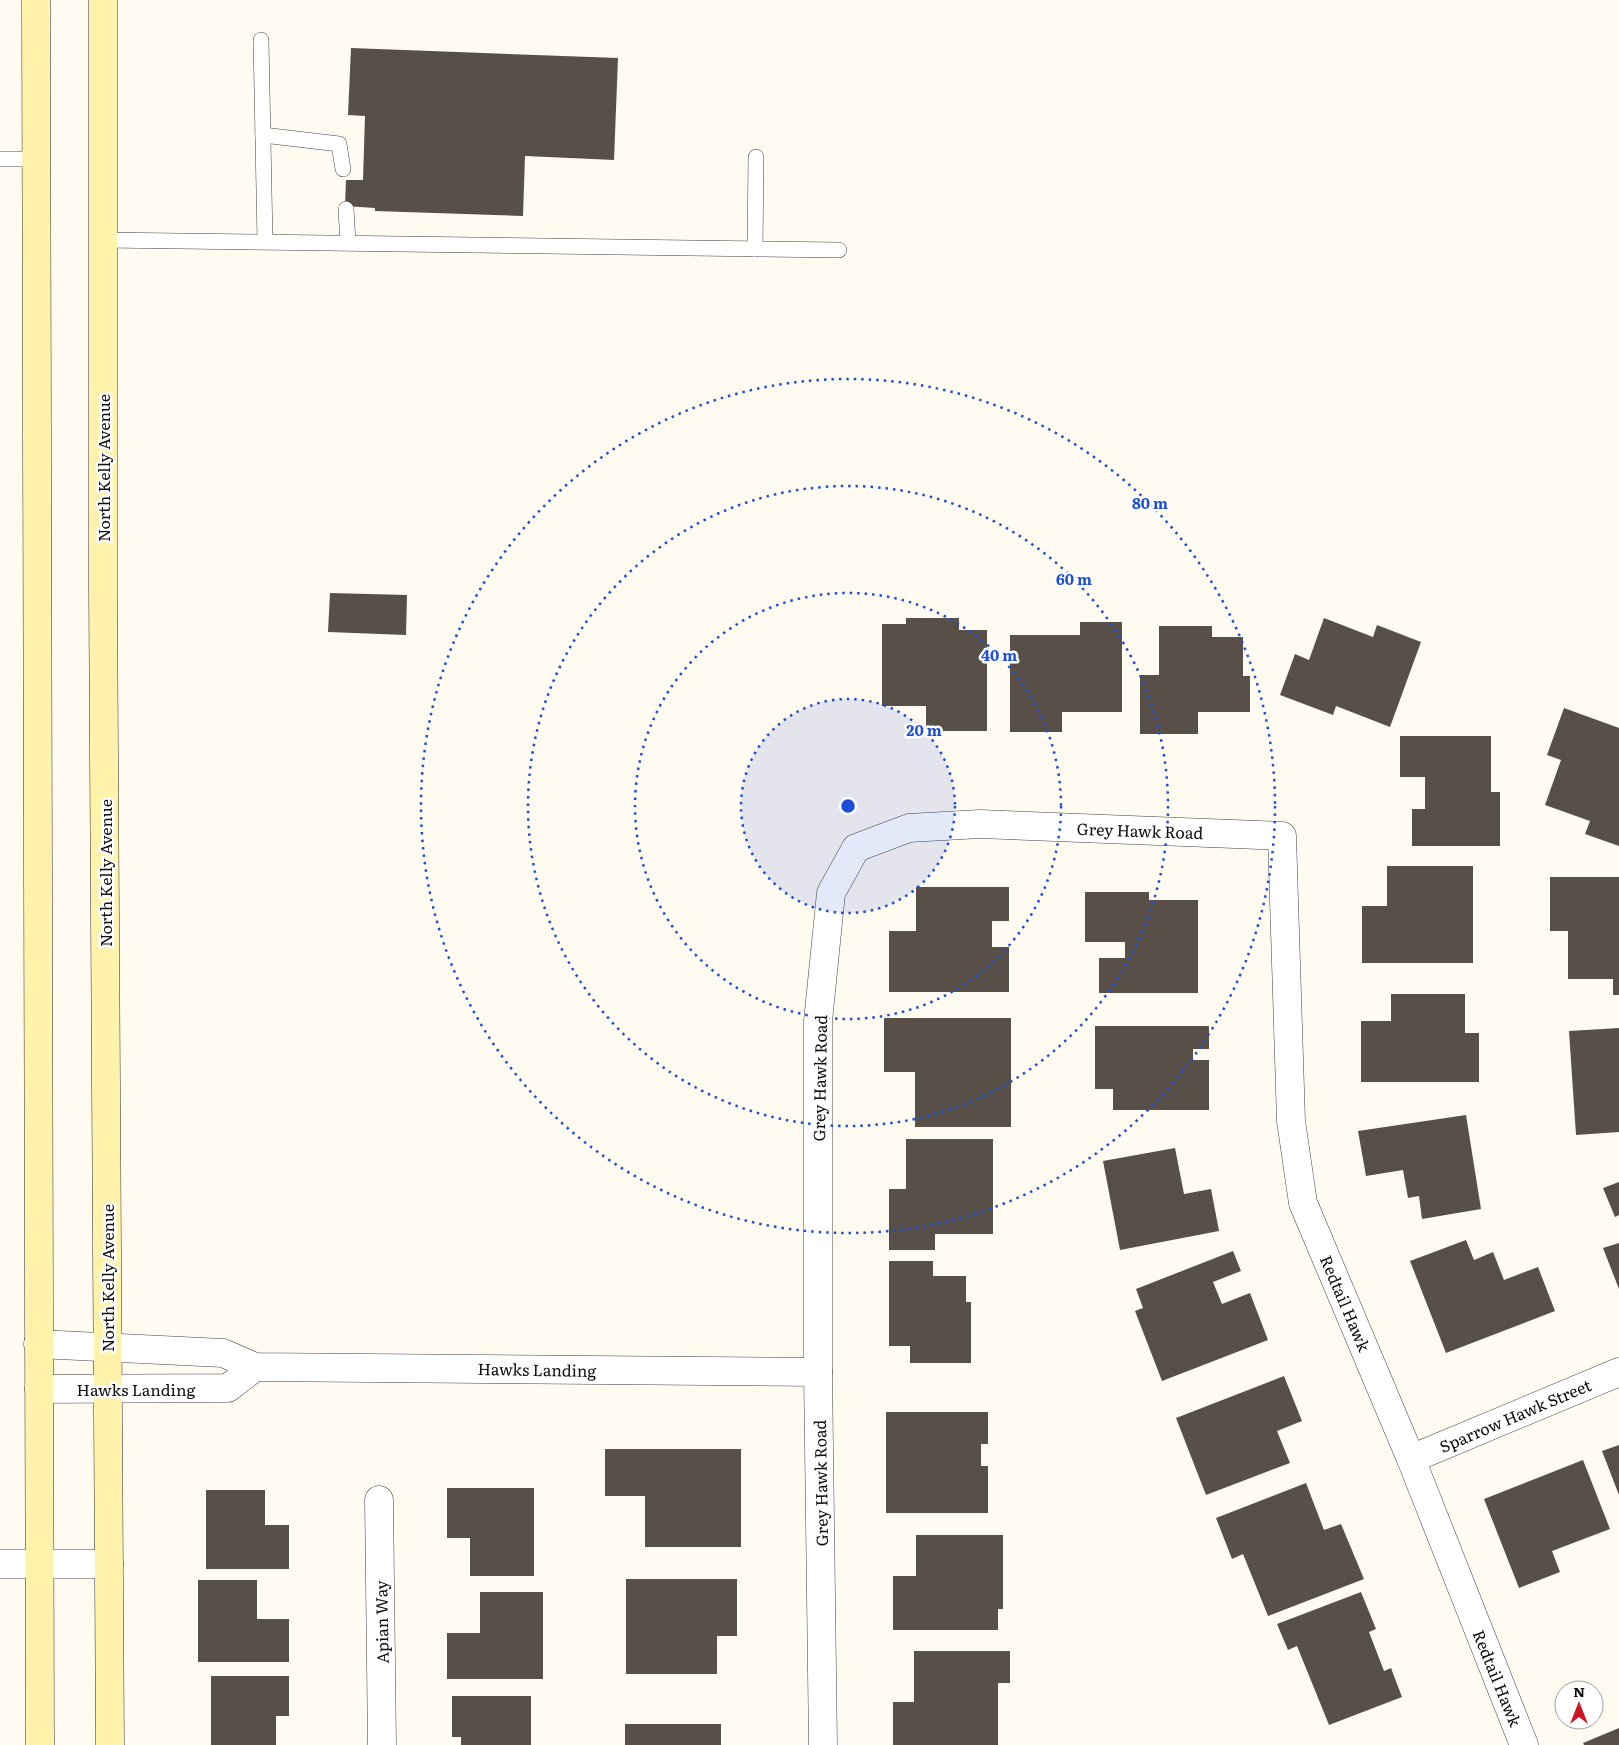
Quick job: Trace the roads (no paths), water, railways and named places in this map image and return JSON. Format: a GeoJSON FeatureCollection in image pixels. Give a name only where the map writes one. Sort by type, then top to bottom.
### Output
{"type":"FeatureCollection","features":[{"type":"Feature","properties":{"kind":"street"},"geometry":{"type":"LineString","coordinates":[[36,0],[40,1745]]}},
{"type":"Feature","properties":{"kind":"street","name":"North Kelly Avenue"},"geometry":{"type":"LineString","coordinates":[[103,0],[107,1390],[110,1745]]}},
{"type":"Feature","properties":{"kind":"street","name":"Grey Hawk Road"},"geometry":{"type":"LineString","coordinates":[[824,1745],[818,1372],[818,1021],[830,893],[856,848],[909,828],[980,824],[1282,836]]}},
{"type":"Feature","properties":{"kind":"street","name":"Redtail Hawk"},"geometry":{"type":"LineString","coordinates":[[1282,836],[1291,1121],[1303,1203],[1411,1459],[1524,1745]]}},
{"type":"Feature","properties":{"kind":"street","name":"Hawks Landing"},"geometry":{"type":"LineString","coordinates":[[38,1344],[223,1353],[255,1367],[818,1372]]}},
{"type":"Feature","properties":{"kind":"street","name":"Hawks Landing"},"geometry":{"type":"LineString","coordinates":[[39,1389],[228,1388],[255,1367]]}},
{"type":"Feature","properties":{"kind":"street","name":"Sparrow Hawk Street"},"geometry":{"type":"LineString","coordinates":[[1411,1459],[1619,1372]]}},
{"type":"Feature","properties":{"kind":"street","name":"Apian Way"},"geometry":{"type":"LineString","coordinates":[[379,1500],[382,1745]]}},
{"type":"Feature","properties":{"kind":"street"},"geometry":{"type":"LineString","coordinates":[[0,1564],[109,1564]]}},
{"type":"Feature","properties":{"kind":"lane"},"geometry":{"type":"LineString","coordinates":[[261,40],[265,241]]}},
{"type":"Feature","properties":{"kind":"lane"},"geometry":{"type":"LineString","coordinates":[[263,135],[339,144],[343,169]]}},
{"type":"Feature","properties":{"kind":"lane"},"geometry":{"type":"LineString","coordinates":[[755,249],[756,157]]}},
{"type":"Feature","properties":{"kind":"lane"},"geometry":{"type":"LineString","coordinates":[[0,159],[35,159]]}},
{"type":"Feature","properties":{"kind":"lane"},"geometry":{"type":"LineString","coordinates":[[346,209],[348,242]]}},
{"type":"Feature","properties":{"kind":"lane"},"geometry":{"type":"LineString","coordinates":[[103,240],[839,250]]}}]}
